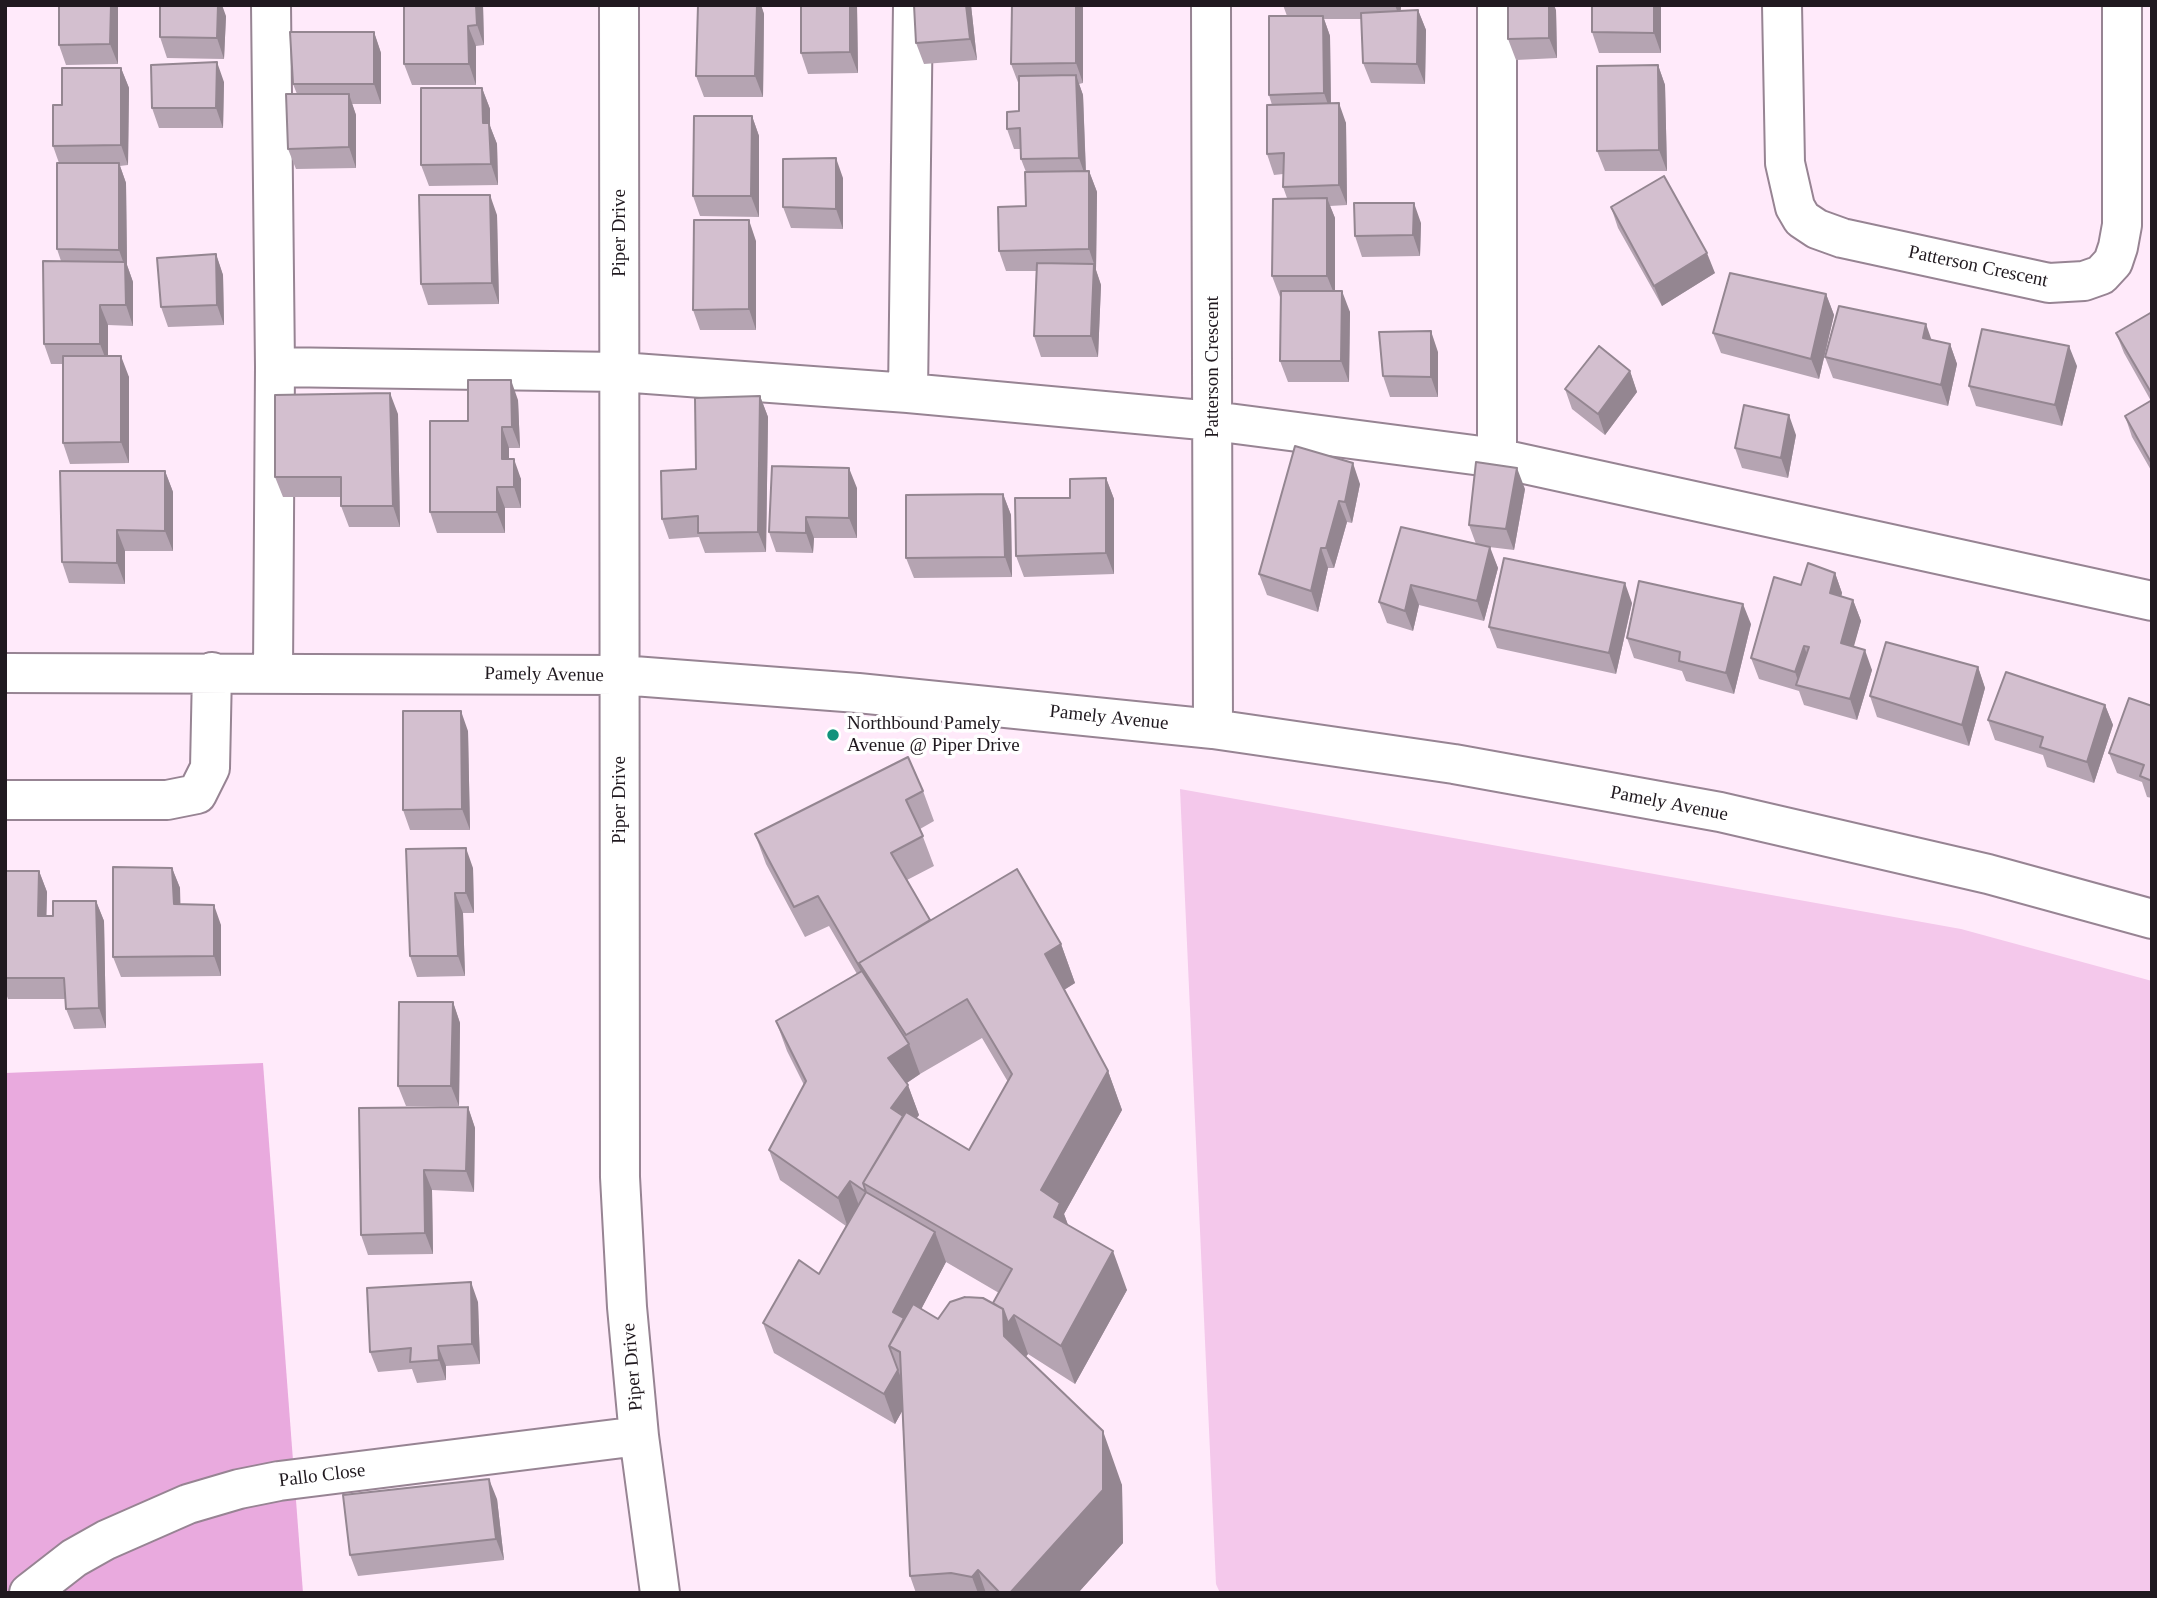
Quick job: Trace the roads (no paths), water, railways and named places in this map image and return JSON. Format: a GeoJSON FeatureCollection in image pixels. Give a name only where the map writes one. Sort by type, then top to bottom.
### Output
{"type":"FeatureCollection","features":[{"type":"Feature","properties":{"kind":"street"},"geometry":{"type":"LineString","coordinates":[[271,5],[275,367],[273,672]]}},
{"type":"Feature","properties":{"kind":"street","name":"Piper Drive"},"geometry":{"type":"LineString","coordinates":[[619,5],[620,1177],[627,1307],[639,1436],[660,1593]]}},
{"type":"Feature","properties":{"kind":"street"},"geometry":{"type":"LineString","coordinates":[[908,393],[913,5]]}},
{"type":"Feature","properties":{"kind":"street","name":"Patterson Crescent"},"geometry":{"type":"LineString","coordinates":[[1211,5],[1213,729]]}},
{"type":"Feature","properties":{"kind":"street"},"geometry":{"type":"LineString","coordinates":[[1497,5],[1497,458]]}},
{"type":"Feature","properties":{"kind":"street","name":"Patterson Crescent"},"geometry":{"type":"LineString","coordinates":[[1782,5],[1785,163],[1791,196],[1802,219],[1817,229],[1842,238],[2049,283],[2084,281],[2101,275],[2113,262],[2118,247],[2122,225],[2122,5]]}},
{"type":"Feature","properties":{"kind":"street"},"geometry":{"type":"LineString","coordinates":[[275,367],[620,372],[908,393],[1213,421],[1497,458],[2152,601]]}},
{"type":"Feature","properties":{"kind":"street"},"geometry":{"type":"LineString","coordinates":[[5,800],[167,800],[197,794],[210,768],[212,672]]}},
{"type":"Feature","properties":{"kind":"street","name":"Pamely Avenue"},"geometry":{"type":"LineString","coordinates":[[5,673],[273,672],[620,676],[858,693],[1213,729],[1454,764],[1720,812],[1988,874],[2152,919]]}},
{"type":"Feature","properties":{"kind":"street","name":"Pallo Close"},"geometry":{"type":"LineString","coordinates":[[29,1593],[106,1540],[188,1504],[239,1489],[279,1481],[639,1436]]}},
{"type":"Feature","properties":{"kind":"place","name":"Northbound Pamely Avenue @ Piper Drive"},"geometry":{"type":"Point","coordinates":[833,735]}}]}
